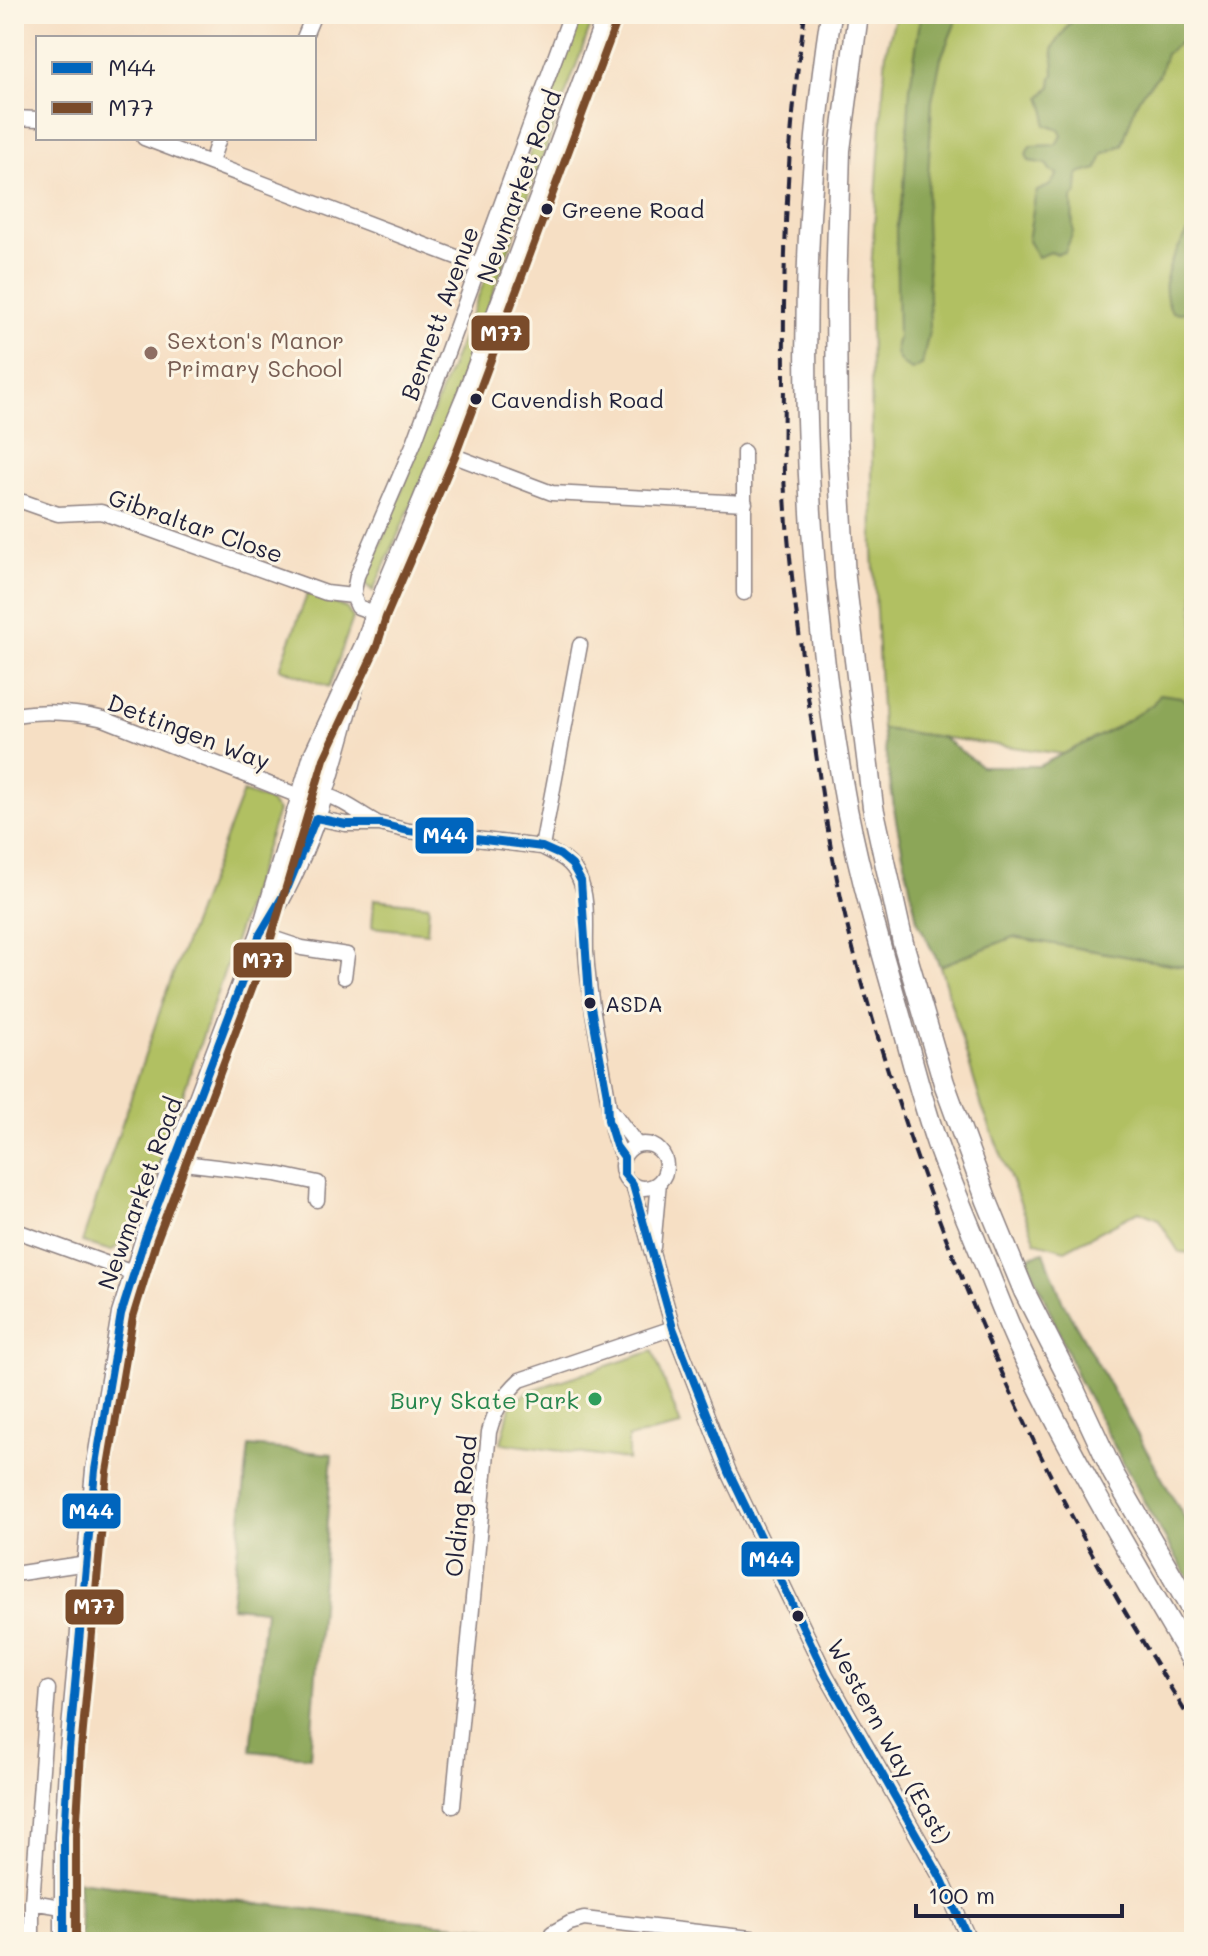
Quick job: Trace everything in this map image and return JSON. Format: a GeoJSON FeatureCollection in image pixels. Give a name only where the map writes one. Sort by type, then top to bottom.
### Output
{"type":"FeatureCollection","features":[{"type":"Feature","properties":{"kind":"highway"},"geometry":{"type":"LineString","coordinates":[[831,14],[818,125],[807,291],[809,452],[818,583],[847,809],[868,903],[939,1149],[989,1274],[1020,1350],[1095,1495],[1194,1664]]}},
{"type":"Feature","properties":{"kind":"highway"},"geometry":{"type":"LineString","coordinates":[[858,14],[840,150],[836,292],[837,436],[845,578],[873,807],[903,943],[944,1083],[987,1201],[1024,1291],[1113,1473],[1194,1614]]}},
{"type":"Feature","properties":{"kind":"main road","name":"Newmarket Road"},"geometry":{"type":"LineString","coordinates":[[260,934],[288,887],[316,818],[375,613],[444,452],[607,14]]}},
{"type":"Feature","properties":{"kind":"main road","name":"Newmarket Road"},"geometry":{"type":"LineString","coordinates":[[64,1942],[62,1907],[69,1750],[95,1470],[121,1314],[133,1273],[260,934],[313,755],[366,641]]}},
{"type":"Feature","properties":{"kind":"street"},"geometry":{"type":"LineString","coordinates":[[305,36],[314,14]]}},
{"type":"Feature","properties":{"kind":"street","name":"Bennett Avenue"},"geometry":{"type":"LineString","coordinates":[[353,596],[357,576],[414,443],[571,14]]}},
{"type":"Feature","properties":{"kind":"street"},"geometry":{"type":"LineString","coordinates":[[14,118],[36,119]]}},
{"type":"Feature","properties":{"kind":"street"},"geometry":{"type":"LineString","coordinates":[[150,140],[480,266]]}},
{"type":"Feature","properties":{"kind":"street"},"geometry":{"type":"LineString","coordinates":[[211,162],[218,140]]}},
{"type":"Feature","properties":{"kind":"street"},"geometry":{"type":"LineString","coordinates":[[444,452],[552,493],[745,503]]}},
{"type":"Feature","properties":{"kind":"street"},"geometry":{"type":"LineString","coordinates":[[744,452],[744,593]]}},
{"type":"Feature","properties":{"kind":"street","name":"Gibraltar Close"},"geometry":{"type":"LineString","coordinates":[[24,502],[58,514],[101,512],[326,593],[353,596]]}},
{"type":"Feature","properties":{"kind":"street"},"geometry":{"type":"LineString","coordinates":[[353,596],[358,607],[375,613]]}},
{"type":"Feature","properties":{"kind":"street"},"geometry":{"type":"LineString","coordinates":[[542,847],[580,645]]}},
{"type":"Feature","properties":{"kind":"street","name":"Dettingen Way"},"geometry":{"type":"LineString","coordinates":[[14,715],[73,712],[104,719],[299,796]]}},
{"type":"Feature","properties":{"kind":"street"},"geometry":{"type":"LineString","coordinates":[[380,824],[324,793],[313,791],[299,796],[306,811],[316,818],[542,847],[560,855],[572,865],[581,881],[584,902],[589,996],[609,1107],[608,1120],[616,1146],[624,1157],[624,1174],[633,1185],[647,1188],[659,1182],[666,1171],[663,1155],[652,1145],[637,1145],[624,1157]]}},
{"type":"Feature","properties":{"kind":"street"},"geometry":{"type":"LineString","coordinates":[[260,934],[302,948],[347,955],[344,977]]}},
{"type":"Feature","properties":{"kind":"street"},"geometry":{"type":"LineString","coordinates":[[609,1107],[637,1145]]}},
{"type":"Feature","properties":{"kind":"street"},"geometry":{"type":"LineString","coordinates":[[175,1162],[276,1174],[318,1183],[317,1200]]}},
{"type":"Feature","properties":{"kind":"street","name":"Western Way (East)"},"geometry":{"type":"LineString","coordinates":[[653,1248],[659,1182]]}},
{"type":"Feature","properties":{"kind":"street","name":"Western Way (East)"},"geometry":{"type":"LineString","coordinates":[[633,1185],[673,1328],[729,1472],[840,1701],[942,1880],[970,1942]]}},
{"type":"Feature","properties":{"kind":"street"},"geometry":{"type":"LineString","coordinates":[[14,1230],[133,1273]]}},
{"type":"Feature","properties":{"kind":"street","name":"Olding Road"},"geometry":{"type":"LineString","coordinates":[[453,1806],[489,1432],[495,1409],[520,1380],[673,1328]]}},
{"type":"Feature","properties":{"kind":"street"},"geometry":{"type":"LineString","coordinates":[[14,1574],[87,1563]]}},
{"type":"Feature","properties":{"kind":"street"},"geometry":{"type":"LineString","coordinates":[[32,1942],[32,1902],[48,1689]]}},
{"type":"Feature","properties":{"kind":"street"},"geometry":{"type":"LineString","coordinates":[[32,1902],[62,1907]]}},
{"type":"Feature","properties":{"kind":"street"},"geometry":{"type":"LineString","coordinates":[[552,1933],[584,1919],[785,1942]]}},
{"type":"Feature","properties":{"kind":"green space"},"geometry":{"type":"Polygon","coordinates":[[[580,14],[595,14],[435,451],[373,591],[365,584],[481,290],[580,14]]]}},
{"type":"Feature","properties":{"kind":"green space"},"geometry":{"type":"Polygon","coordinates":[[[896,14],[1194,14],[1194,772],[882,729],[873,551],[870,286],[886,51],[896,14]]]}},
{"type":"Feature","properties":{"kind":"green space"},"geometry":{"type":"Polygon","coordinates":[[[921,14],[959,14],[941,58],[932,101],[926,217],[930,326],[922,365],[912,370],[900,361],[896,353],[896,230],[904,189],[910,87],[921,14]]]}},
{"type":"Feature","properties":{"kind":"green space"},"geometry":{"type":"Polygon","coordinates":[[[1076,14],[1194,14],[1194,30],[1166,54],[1159,75],[1136,104],[1122,145],[1103,154],[1098,169],[1078,174],[1077,194],[1072,198],[1073,232],[1065,252],[1051,252],[1038,257],[1028,241],[1035,197],[1037,191],[1049,186],[1058,174],[1046,164],[1029,161],[1026,154],[1030,146],[1055,145],[1062,136],[1060,130],[1045,125],[1046,112],[1041,97],[1051,86],[1054,75],[1053,48],[1076,14]]]}},
{"type":"Feature","properties":{"kind":"green space"},"geometry":{"type":"Polygon","coordinates":[[[1194,224],[1194,302],[1191,310],[1172,312],[1167,300],[1166,277],[1174,255],[1194,224]]]}},
{"type":"Feature","properties":{"kind":"green space"},"geometry":{"type":"Polygon","coordinates":[[[308,592],[346,608],[353,618],[329,687],[280,668],[308,592]]]}},
{"type":"Feature","properties":{"kind":"green space"},"geometry":{"type":"Polygon","coordinates":[[[1160,694],[1181,697],[1194,707],[1194,968],[1013,937],[940,966],[917,920],[896,820],[882,729],[942,737],[981,766],[1039,766],[1113,729],[1152,705],[1160,694]]]}},
{"type":"Feature","properties":{"kind":"green space"},"geometry":{"type":"Polygon","coordinates":[[[243,792],[269,801],[278,811],[137,1232],[111,1251],[82,1242],[167,990],[243,792]]]}},
{"type":"Feature","properties":{"kind":"green space"},"geometry":{"type":"Polygon","coordinates":[[[374,899],[429,905],[427,933],[372,927],[374,899]]]}},
{"type":"Feature","properties":{"kind":"green space"},"geometry":{"type":"Polygon","coordinates":[[[1013,937],[1194,968],[1192,1253],[1179,1252],[1158,1219],[1139,1211],[1065,1250],[1036,1242],[982,1107],[940,966],[1013,937]]]}},
{"type":"Feature","properties":{"kind":"green space"},"geometry":{"type":"Polygon","coordinates":[[[1044,1252],[1063,1302],[1194,1535],[1194,1587],[1149,1511],[1079,1380],[1027,1257],[1044,1252]]]}},
{"type":"Feature","properties":{"kind":"green space","name":"Bury Skate Park"},"geometry":{"type":"Polygon","coordinates":[[[653,1351],[681,1426],[628,1438],[628,1460],[501,1443],[510,1407],[529,1391],[653,1351]]]}},
{"type":"Feature","properties":{"kind":"green space"},"geometry":{"type":"Polygon","coordinates":[[[249,1446],[332,1454],[310,1757],[251,1751],[265,1610],[231,1607],[249,1446]]]}},
{"type":"Feature","properties":{"kind":"green space"},"geometry":{"type":"Polygon","coordinates":[[[78,1881],[355,1915],[510,1930],[509,1942],[81,1942],[78,1881]]]}},
{"type":"Feature","properties":{"kind":"railway"},"geometry":{"type":"LineString","coordinates":[[805,14],[787,193],[784,473],[799,635],[844,912],[877,1033],[916,1155],[986,1335],[1039,1452],[1075,1522],[1194,1726]]}},
{"type":"Feature","properties":{"kind":"transit line","name":"M77"},"geometry":{"type":"LineString","coordinates":[[76,1942],[76,1837],[81,1751],[107,1472],[133,1317],[156,1242],[271,938],[324,759],[377,646],[386,617],[455,456],[618,18]]}},
{"type":"Feature","properties":{"kind":"transit line","name":"M44"},"geometry":{"type":"LineString","coordinates":[[64,1942],[64,1837],[69,1750],[95,1470],[121,1314],[145,1238],[260,934],[288,887],[316,818],[542,847],[560,855],[572,865],[581,881],[589,996],[607,1095],[608,1120],[616,1146],[624,1157],[624,1174],[633,1185],[673,1328],[729,1472],[826,1675],[942,1880],[970,1942]]}},
{"type":"Feature","properties":{"kind":"place","name":"Greene Road"},"geometry":{"type":"Point","coordinates":[547,209]}},
{"type":"Feature","properties":{"kind":"place","name":"Sexton's Manor Primary School"},"geometry":{"type":"Point","coordinates":[151,353]}},
{"type":"Feature","properties":{"kind":"place","name":"Cavendish Road"},"geometry":{"type":"Point","coordinates":[476,399]}},
{"type":"Feature","properties":{"kind":"place","name":"ASDA"},"geometry":{"type":"Point","coordinates":[590,1003]}},
{"type":"Feature","properties":{"kind":"place","name":"Bury Skate Park"},"geometry":{"type":"Point","coordinates":[595,1399]}}]}
